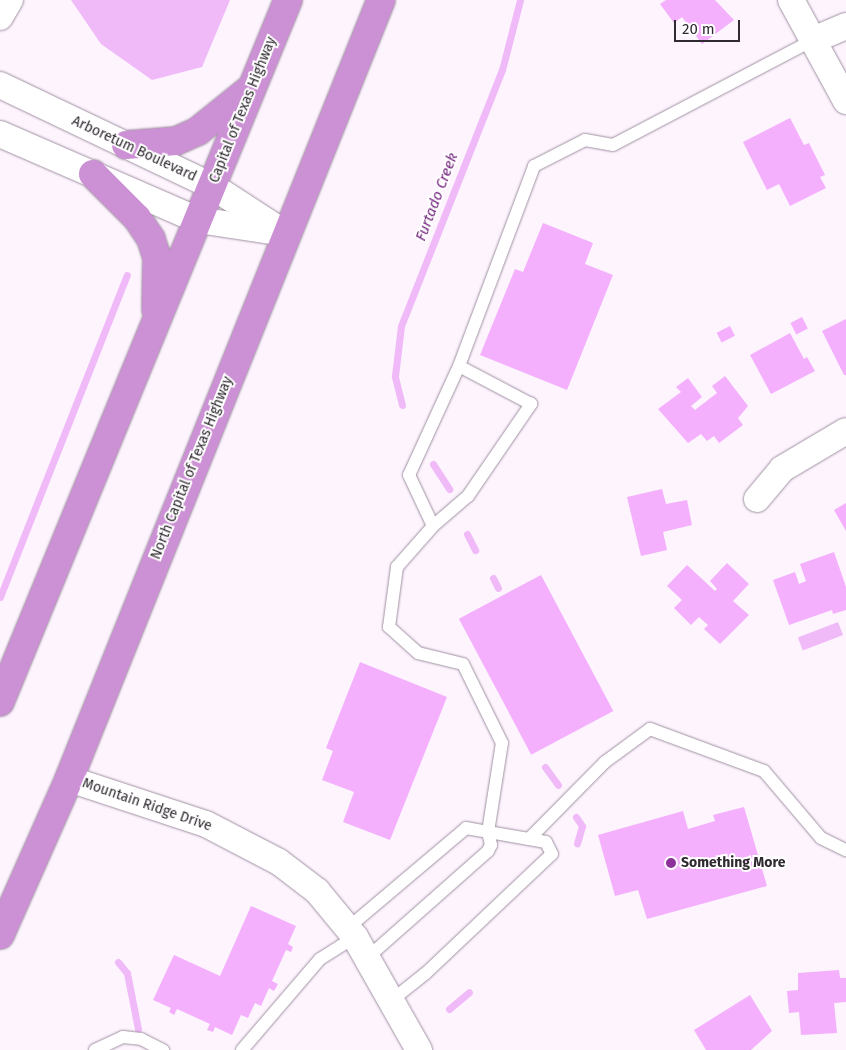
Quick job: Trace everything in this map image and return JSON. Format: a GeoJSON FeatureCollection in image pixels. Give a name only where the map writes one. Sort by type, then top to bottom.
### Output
{"type":"FeatureCollection","features":[{"type":"Feature","properties":{"kind":"highway","name":"Capital of Texas Highway"},"geometry":{"type":"LineString","coordinates":[[198,220],[288,0]]}},
{"type":"Feature","properties":{"kind":"highway","name":"North Capital of Texas Highway"},"geometry":{"type":"LineString","coordinates":[[0,935],[69,779],[381,0]]}},
{"type":"Feature","properties":{"kind":"highway"},"geometry":{"type":"LineString","coordinates":[[126,145],[176,140],[198,131],[252,88]]}},
{"type":"Feature","properties":{"kind":"highway"},"geometry":{"type":"LineString","coordinates":[[93,174],[137,218],[151,239],[157,257],[156,324]]}},
{"type":"Feature","properties":{"kind":"highway"},"geometry":{"type":"LineString","coordinates":[[0,702],[198,220]]}},
{"type":"Feature","properties":{"kind":"street"},"geometry":{"type":"LineString","coordinates":[[0,17],[10,0]]}},
{"type":"Feature","properties":{"kind":"street"},"geometry":{"type":"LineString","coordinates":[[791,0],[846,101]]}},
{"type":"Feature","properties":{"kind":"street"},"geometry":{"type":"LineString","coordinates":[[813,40],[846,26]]}},
{"type":"Feature","properties":{"kind":"street","name":"Arboretum Boulevard"},"geometry":{"type":"LineString","coordinates":[[0,85],[212,186],[286,234]]}},
{"type":"Feature","properties":{"kind":"street"},"geometry":{"type":"LineString","coordinates":[[0,134],[198,220],[286,234]]}},
{"type":"Feature","properties":{"kind":"street"},"geometry":{"type":"LineString","coordinates":[[757,499],[782,469],[846,431]]}},
{"type":"Feature","properties":{"kind":"street","name":"Mountain Ridge Drive"},"geometry":{"type":"LineString","coordinates":[[69,779],[206,824],[279,862],[317,890],[357,940],[419,1050]]}},
{"type":"Feature","properties":{"kind":"lane"},"geometry":{"type":"LineString","coordinates":[[433,526],[409,475],[459,366],[534,166],[585,140],[613,145],[813,40]]}},
{"type":"Feature","properties":{"kind":"lane"},"geometry":{"type":"LineString","coordinates":[[242,1050],[320,959],[357,940],[488,851],[491,845],[488,832],[502,743],[463,664],[418,653],[389,627],[397,567],[433,526],[468,496],[531,404],[459,366]]}},
{"type":"Feature","properties":{"kind":"lane"},"geometry":{"type":"LineString","coordinates":[[529,839],[605,762],[650,729],[764,771],[821,838],[846,850]]}},
{"type":"Feature","properties":{"kind":"lane"},"geometry":{"type":"LineString","coordinates":[[357,940],[466,828],[546,842],[552,854],[426,973],[392,1000]]}},
{"type":"Feature","properties":{"kind":"lane"},"geometry":{"type":"LineString","coordinates":[[96,1050],[123,1038],[141,1039],[163,1050]]}},
{"type":"Feature","properties":{"kind":"shaded area"},"geometry":{"type":"Polygon","coordinates":[[[71,0],[230,0],[202,67],[152,80],[101,44],[71,0]]]}},
{"type":"Feature","properties":{"kind":"shaded area"},"geometry":{"type":"Polygon","coordinates":[[[838,622],[843,635],[803,650],[798,637],[838,622]]]}},
{"type":"Feature","properties":{"kind":"building"},"geometry":{"type":"Polygon","coordinates":[[[666,0],[715,0],[734,20],[702,44],[682,17],[674,23],[660,4],[666,0]]]}},
{"type":"Feature","properties":{"kind":"building"},"geometry":{"type":"Polygon","coordinates":[[[790,118],[804,145],[809,143],[825,175],[820,177],[826,188],[790,206],[779,184],[767,190],[743,142],[790,118]]]}},
{"type":"Feature","properties":{"kind":"building"},"geometry":{"type":"Polygon","coordinates":[[[543,223],[593,243],[585,264],[613,275],[567,390],[480,355],[515,269],[523,272],[543,223]]]}},
{"type":"Feature","properties":{"kind":"building"},"geometry":{"type":"Polygon","coordinates":[[[802,317],[808,329],[796,334],[790,323],[802,317]]]}},
{"type":"Feature","properties":{"kind":"building"},"geometry":{"type":"Polygon","coordinates":[[[846,319],[846,375],[844,375],[822,331],[846,319]]]}},
{"type":"Feature","properties":{"kind":"building"},"geometry":{"type":"Polygon","coordinates":[[[730,326],[735,336],[722,343],[717,333],[730,326]]]}},
{"type":"Feature","properties":{"kind":"building"},"geometry":{"type":"Polygon","coordinates":[[[790,333],[804,359],[807,357],[815,371],[771,394],[750,355],[790,333]]]}},
{"type":"Feature","properties":{"kind":"building"},"geometry":{"type":"Polygon","coordinates":[[[725,376],[748,406],[738,418],[743,425],[719,443],[714,436],[707,441],[701,434],[688,443],[658,409],[681,392],[676,387],[688,378],[702,397],[691,406],[695,410],[717,393],[712,386],[725,376]]]}},
{"type":"Feature","properties":{"kind":"building"},"geometry":{"type":"Polygon","coordinates":[[[662,489],[666,504],[687,500],[692,525],[663,532],[667,550],[641,556],[627,497],[662,489]]]}},
{"type":"Feature","properties":{"kind":"building"},"geometry":{"type":"Polygon","coordinates":[[[846,503],[846,531],[834,510],[846,503]]]}},
{"type":"Feature","properties":{"kind":"building"},"geometry":{"type":"Polygon","coordinates":[[[834,552],[846,587],[846,610],[833,614],[832,610],[789,625],[773,580],[795,572],[799,584],[806,581],[800,564],[834,552]]]}},
{"type":"Feature","properties":{"kind":"building"},"geometry":{"type":"Polygon","coordinates":[[[727,563],[749,584],[733,601],[749,615],[720,644],[704,629],[708,625],[699,617],[691,625],[674,608],[682,600],[667,586],[687,565],[715,591],[717,589],[710,581],[727,563]]]}},
{"type":"Feature","properties":{"kind":"building"},"geometry":{"type":"Polygon","coordinates":[[[541,575],[613,711],[531,755],[459,619],[541,575]]]}},
{"type":"Feature","properties":{"kind":"building"},"geometry":{"type":"Polygon","coordinates":[[[360,662],[447,697],[390,840],[343,822],[354,792],[322,780],[333,751],[326,748],[360,662]]]}},
{"type":"Feature","properties":{"kind":"building"},"geometry":{"type":"Polygon","coordinates":[[[744,807],[767,886],[647,919],[638,890],[615,896],[598,835],[683,811],[688,829],[715,821],[713,815],[744,807]]]}},
{"type":"Feature","properties":{"kind":"building"},"geometry":{"type":"Polygon","coordinates":[[[251,906],[296,926],[288,944],[293,947],[291,952],[286,950],[272,981],[278,984],[274,991],[269,988],[261,1006],[255,1003],[248,1018],[241,1015],[232,1035],[215,1027],[213,1032],[207,1030],[210,1024],[177,1009],[174,1015],[169,1012],[171,1008],[153,1000],[174,955],[220,976],[251,906]]]}},
{"type":"Feature","properties":{"kind":"building"},"geometry":{"type":"Polygon","coordinates":[[[839,970],[840,978],[846,978],[846,1002],[834,1003],[837,1033],[801,1035],[799,1012],[789,1013],[787,991],[798,990],[798,973],[839,970]]]}},
{"type":"Feature","properties":{"kind":"building"},"geometry":{"type":"Polygon","coordinates":[[[750,995],[772,1031],[751,1050],[706,1050],[694,1030],[750,995]]]}},
{"type":"Feature","properties":{"kind":"waterway","name":"Furtado Creek"},"geometry":{"type":"LineString","coordinates":[[402,405],[395,376],[401,326],[502,70],[520,0]]}},
{"type":"Feature","properties":{"kind":"waterway"},"geometry":{"type":"LineString","coordinates":[[0,597],[127,275]]}},
{"type":"Feature","properties":{"kind":"waterway","name":"Furtado Creek"},"geometry":{"type":"LineString","coordinates":[[433,464],[449,489]]}},
{"type":"Feature","properties":{"kind":"waterway","name":"Furtado Creek"},"geometry":{"type":"LineString","coordinates":[[467,534],[475,550]]}},
{"type":"Feature","properties":{"kind":"waterway","name":"Furtado Creek"},"geometry":{"type":"LineString","coordinates":[[493,578],[498,588]]}},
{"type":"Feature","properties":{"kind":"waterway","name":"Furtado Creek"},"geometry":{"type":"LineString","coordinates":[[545,767],[558,785]]}},
{"type":"Feature","properties":{"kind":"waterway","name":"Furtado Creek"},"geometry":{"type":"LineString","coordinates":[[576,817],[582,826],[577,843]]}},
{"type":"Feature","properties":{"kind":"waterway"},"geometry":{"type":"LineString","coordinates":[[118,962],[127,973],[138,1029]]}},
{"type":"Feature","properties":{"kind":"waterway","name":"Furtado Creek"},"geometry":{"type":"LineString","coordinates":[[449,1009],[469,992]]}},
{"type":"Feature","properties":{"kind":"place","name":"Something More"},"geometry":{"type":"Point","coordinates":[671,863]}}]}
